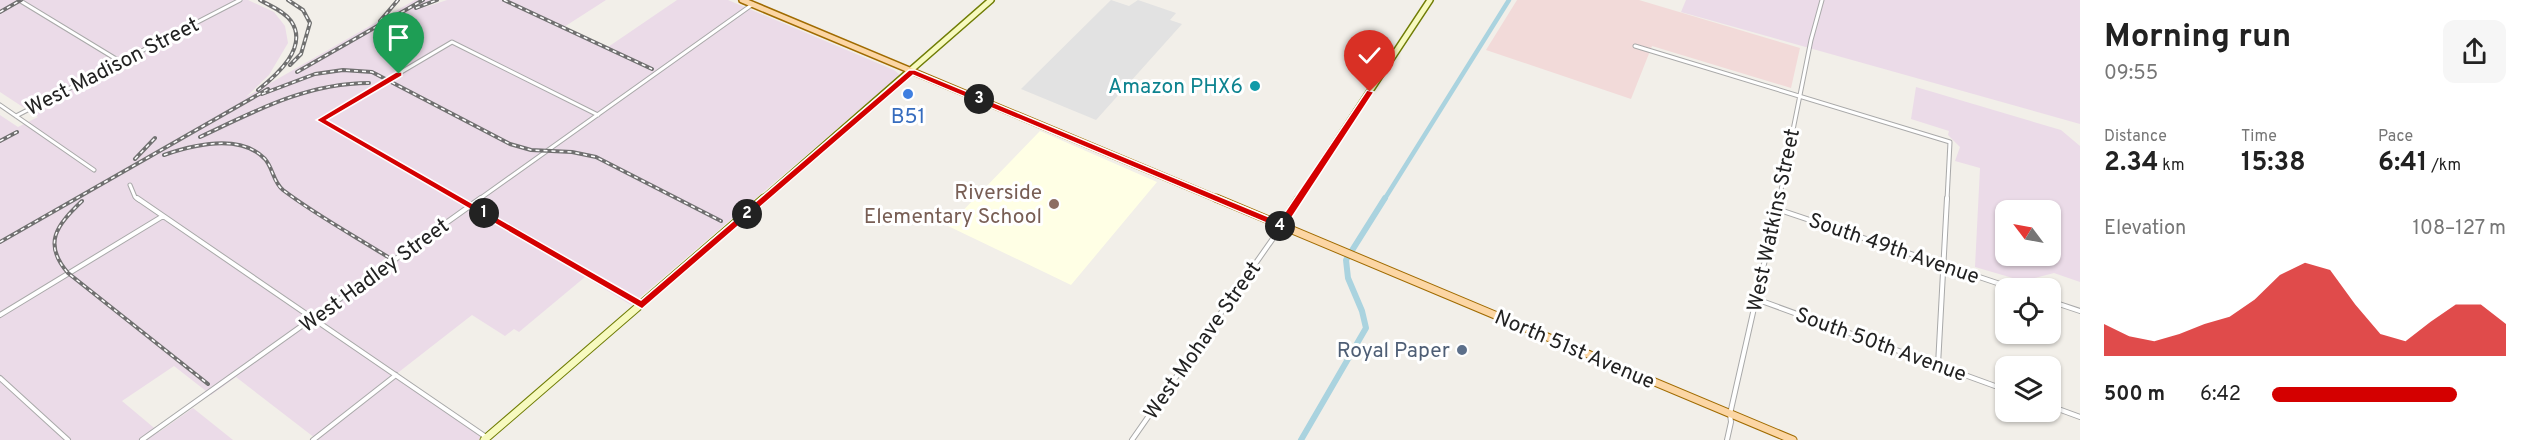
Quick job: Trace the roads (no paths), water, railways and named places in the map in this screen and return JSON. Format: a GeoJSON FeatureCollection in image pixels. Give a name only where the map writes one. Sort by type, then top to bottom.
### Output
{"type":"FeatureCollection","features":[{"type":"Feature","properties":{"kind":"main road","name":"North 51st Avenue"},"geometry":{"type":"LineString","coordinates":[[742,0],[1793,440]]}},
{"type":"Feature","properties":{"kind":"main road"},"geometry":{"type":"LineString","coordinates":[[486,439],[991,0]]}},
{"type":"Feature","properties":{"kind":"main road","name":"West Mohave Street"},"geometry":{"type":"LineString","coordinates":[[1281,226],[1430,0]]}},
{"type":"Feature","properties":{"kind":"street"},"geometry":{"type":"LineString","coordinates":[[19,0],[121,62]]}},
{"type":"Feature","properties":{"kind":"street","name":"West Madison Street"},"geometry":{"type":"LineString","coordinates":[[16,116],[240,0]]}},
{"type":"Feature","properties":{"kind":"street","name":"West Watkins Street"},"geometry":{"type":"LineString","coordinates":[[1727,440],[1731,422],[1730,414],[1822,0]]}},
{"type":"Feature","properties":{"kind":"street","name":"West Hadley Street"},"geometry":{"type":"LineString","coordinates":[[142,440],[753,4]]}},
{"type":"Feature","properties":{"kind":"street"},"geometry":{"type":"LineString","coordinates":[[598,115],[452,42],[321,120],[642,305]]}},
{"type":"Feature","properties":{"kind":"street"},"geometry":{"type":"LineString","coordinates":[[1635,46],[1950,142],[1938,365]]}},
{"type":"Feature","properties":{"kind":"street"},"geometry":{"type":"LineString","coordinates":[[0,105],[94,170]]}},
{"type":"Feature","properties":{"kind":"street"},"geometry":{"type":"LineString","coordinates":[[130,185],[135,196],[163,216],[486,439]]}},
{"type":"Feature","properties":{"kind":"street","name":"South 49th Avenue"},"geometry":{"type":"LineString","coordinates":[[1777,209],[1995,282]]}},
{"type":"Feature","properties":{"kind":"street"},"geometry":{"type":"LineString","coordinates":[[0,315],[163,216]]}},
{"type":"Feature","properties":{"kind":"street","name":"West Mohave Street"},"geometry":{"type":"LineString","coordinates":[[1132,440],[1281,226]]}},
{"type":"Feature","properties":{"kind":"street","name":"South 50th Avenue"},"geometry":{"type":"LineString","coordinates":[[1756,299],[1995,386]]}},
{"type":"Feature","properties":{"kind":"street"},"geometry":{"type":"LineString","coordinates":[[2061,305],[2080,311]]}},
{"type":"Feature","properties":{"kind":"street"},"geometry":{"type":"LineString","coordinates":[[313,440],[396,375]]}},
{"type":"Feature","properties":{"kind":"street"},"geometry":{"type":"LineString","coordinates":[[0,378],[68,440]]}},
{"type":"Feature","properties":{"kind":"street"},"geometry":{"type":"LineString","coordinates":[[2061,410],[2080,417]]}},
{"type":"Feature","properties":{"kind":"waterway"},"geometry":{"type":"LineString","coordinates":[[1384,200],[1509,0]]}},
{"type":"Feature","properties":{"kind":"waterway"},"geometry":{"type":"LineString","coordinates":[[1301,440],[1366,328],[1362,311],[1348,278],[1346,260],[1385,198]]}},
{"type":"Feature","properties":{"kind":"railway"},"geometry":{"type":"LineString","coordinates":[[0,12],[21,0]]}},
{"type":"Feature","properties":{"kind":"railway"},"geometry":{"type":"LineString","coordinates":[[258,90],[282,68],[296,41],[296,31],[288,17],[260,0]]}},
{"type":"Feature","properties":{"kind":"railway"},"geometry":{"type":"LineString","coordinates":[[288,0],[303,10],[310,23],[301,54],[290,65]]}},
{"type":"Feature","properties":{"kind":"railway"},"geometry":{"type":"LineString","coordinates":[[380,21],[398,0]]}},
{"type":"Feature","properties":{"kind":"railway"},"geometry":{"type":"LineString","coordinates":[[297,72],[423,0]]}},
{"type":"Feature","properties":{"kind":"railway"},"geometry":{"type":"LineString","coordinates":[[416,8],[437,0]]}},
{"type":"Feature","properties":{"kind":"railway"},"geometry":{"type":"LineString","coordinates":[[504,0],[652,69]]}},
{"type":"Feature","properties":{"kind":"railway"},"geometry":{"type":"LineString","coordinates":[[262,94],[315,74],[343,70],[372,72],[510,144],[531,150],[572,152],[596,157],[721,221]]}},
{"type":"Feature","properties":{"kind":"railway"},"geometry":{"type":"LineString","coordinates":[[200,137],[261,108],[303,93],[346,84],[369,83]]}},
{"type":"Feature","properties":{"kind":"railway"},"geometry":{"type":"LineString","coordinates":[[0,242],[268,89]]}},
{"type":"Feature","properties":{"kind":"railway"},"geometry":{"type":"LineString","coordinates":[[0,141],[17,132]]}},
{"type":"Feature","properties":{"kind":"railway"},"geometry":{"type":"LineString","coordinates":[[135,159],[155,138]]}},
{"type":"Feature","properties":{"kind":"railway"},"geometry":{"type":"LineString","coordinates":[[164,155],[202,145],[216,144],[243,146],[255,151],[268,163],[277,183],[283,190],[388,257]]}},
{"type":"Feature","properties":{"kind":"railway"},"geometry":{"type":"LineString","coordinates":[[82,201],[66,218],[56,235],[54,243],[60,262],[68,273],[208,384]]}},
{"type":"Feature","properties":{"kind":"place","name":"Amazon PHX6"},"geometry":{"type":"Point","coordinates":[1255,86]}},
{"type":"Feature","properties":{"kind":"place","name":"B51"},"geometry":{"type":"Point","coordinates":[908,94]}},
{"type":"Feature","properties":{"kind":"place","name":"Riverside Elementary School"},"geometry":{"type":"Point","coordinates":[1054,204]}},
{"type":"Feature","properties":{"kind":"place","name":"Royal Paper"},"geometry":{"type":"Point","coordinates":[1462,350]}}]}
